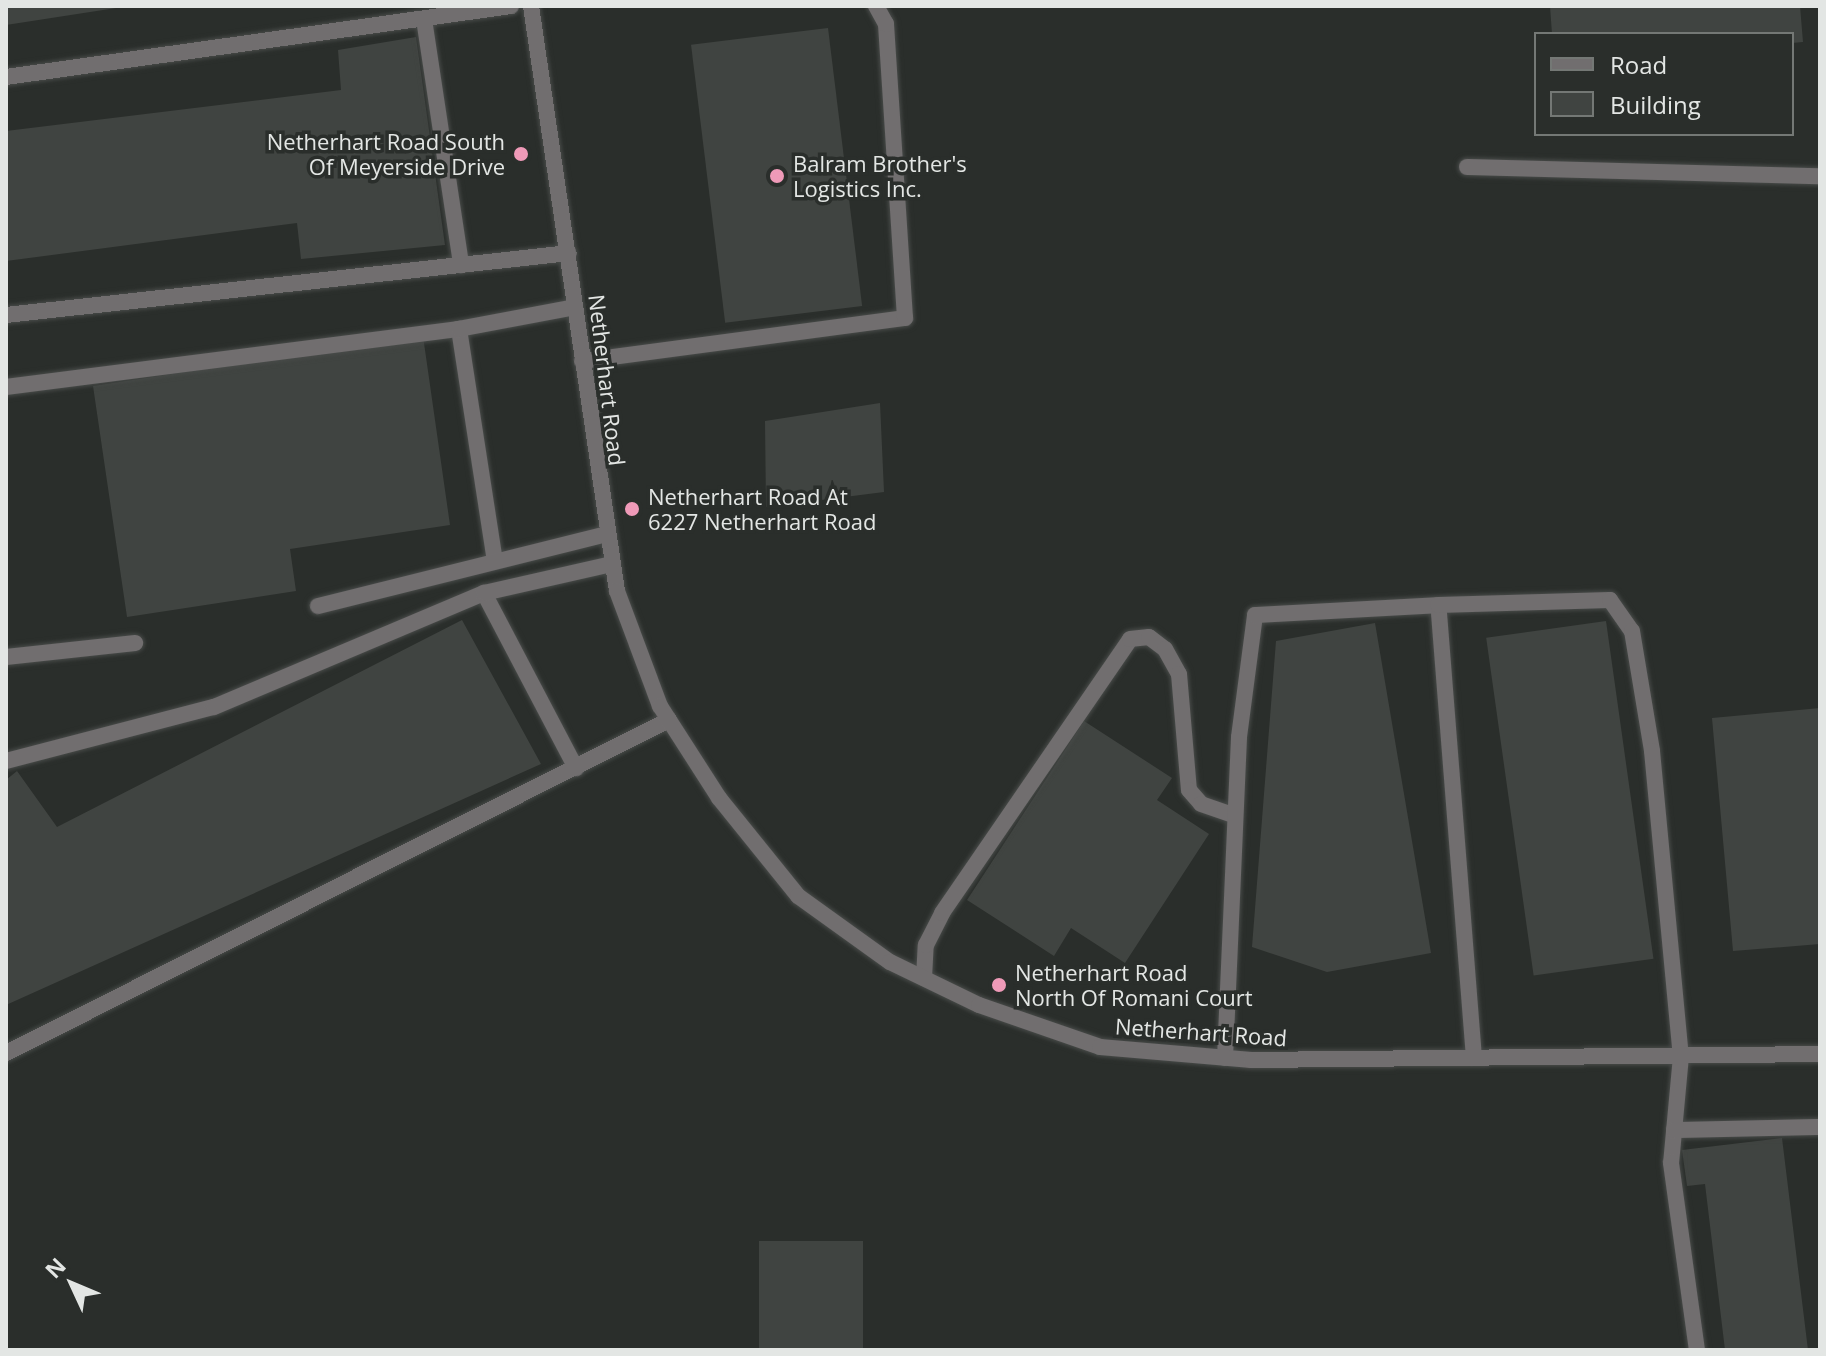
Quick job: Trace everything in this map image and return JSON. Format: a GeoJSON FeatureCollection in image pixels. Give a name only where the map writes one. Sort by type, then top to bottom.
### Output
{"type":"FeatureCollection","features":[{"type":"Feature","properties":{"kind":"street"},"geometry":{"type":"LineString","coordinates":[[6,77],[511,6]]}},
{"type":"Feature","properties":{"kind":"street","name":"Netherhart Road"},"geometry":{"type":"LineString","coordinates":[[531,6],[617,591],[669,720],[719,798],[798,896],[924,978],[1100,1047],[1225,1058],[1820,1054]]}},
{"type":"Feature","properties":{"kind":"street"},"geometry":{"type":"LineString","coordinates":[[582,361],[905,318],[886,24],[876,6]]}},
{"type":"Feature","properties":{"kind":"street"},"geometry":{"type":"LineString","coordinates":[[424,19],[461,265]]}},
{"type":"Feature","properties":{"kind":"street"},"geometry":{"type":"LineString","coordinates":[[1467,167],[1820,176]]}},
{"type":"Feature","properties":{"kind":"street"},"geometry":{"type":"LineString","coordinates":[[6,315],[569,253]]}},
{"type":"Feature","properties":{"kind":"street"},"geometry":{"type":"LineString","coordinates":[[6,387],[459,329],[575,307]]}},
{"type":"Feature","properties":{"kind":"street"},"geometry":{"type":"LineString","coordinates":[[459,329],[495,561]]}},
{"type":"Feature","properties":{"kind":"street"},"geometry":{"type":"LineString","coordinates":[[318,606],[607,534]]}},
{"type":"Feature","properties":{"kind":"street"},"geometry":{"type":"LineString","coordinates":[[6,761],[214,707],[484,593],[612,564]]}},
{"type":"Feature","properties":{"kind":"street"},"geometry":{"type":"LineString","coordinates":[[484,593],[576,768]]}},
{"type":"Feature","properties":{"kind":"street"},"geometry":{"type":"LineString","coordinates":[[1225,1058],[1235,816],[1255,615],[1610,600],[1632,631],[1652,751],[1681,1056],[1671,1163],[1697,1350]]}},
{"type":"Feature","properties":{"kind":"street"},"geometry":{"type":"LineString","coordinates":[[1438,605],[1474,1058]]}},
{"type":"Feature","properties":{"kind":"street"},"geometry":{"type":"LineString","coordinates":[[924,978],[926,945],[942,913],[1130,639],[1157,643],[1179,674],[1189,790],[1201,804],[1235,816]]}},
{"type":"Feature","properties":{"kind":"street"},"geometry":{"type":"LineString","coordinates":[[6,657],[135,643]]}},
{"type":"Feature","properties":{"kind":"street"},"geometry":{"type":"LineString","coordinates":[[6,1053],[669,720]]}},
{"type":"Feature","properties":{"kind":"street"},"geometry":{"type":"LineString","coordinates":[[1674,1130],[1820,1127]]}},
{"type":"Feature","properties":{"kind":"building"},"geometry":{"type":"Polygon","coordinates":[[[6,6],[116,6],[116,8],[6,25],[6,6]]]}},
{"type":"Feature","properties":{"kind":"building"},"geometry":{"type":"Polygon","coordinates":[[[1550,6],[1800,6],[1803,42],[1794,43],[1794,32],[1552,32],[1550,6]]]}},
{"type":"Feature","properties":{"kind":"building","name":"Balram Brother's Logistics Inc."},"geometry":{"type":"Polygon","coordinates":[[[828,28],[862,306],[725,323],[691,45],[828,28]]]}},
{"type":"Feature","properties":{"kind":"building"},"geometry":{"type":"Polygon","coordinates":[[[416,37],[445,245],[301,259],[297,223],[6,261],[6,131],[341,90],[338,50],[416,37]]]}},
{"type":"Feature","properties":{"kind":"building"},"geometry":{"type":"Polygon","coordinates":[[[423,336],[450,525],[290,549],[296,591],[127,617],[93,386],[423,336]]]}},
{"type":"Feature","properties":{"kind":"building"},"geometry":{"type":"Polygon","coordinates":[[[880,403],[884,492],[766,507],[765,421],[880,403]]]}},
{"type":"Feature","properties":{"kind":"building"},"geometry":{"type":"Polygon","coordinates":[[[462,620],[541,764],[6,1005],[6,780],[17,771],[57,827],[462,620]]]}},
{"type":"Feature","properties":{"kind":"building"},"geometry":{"type":"Polygon","coordinates":[[[1606,621],[1653,959],[1534,976],[1486,638],[1606,621]]]}},
{"type":"Feature","properties":{"kind":"building"},"geometry":{"type":"Polygon","coordinates":[[[1375,623],[1431,953],[1327,972],[1252,947],[1276,641],[1375,623]]]}},
{"type":"Feature","properties":{"kind":"building"},"geometry":{"type":"Polygon","coordinates":[[[1820,708],[1820,944],[1733,951],[1712,718],[1820,708]]]}},
{"type":"Feature","properties":{"kind":"building"},"geometry":{"type":"Polygon","coordinates":[[[1084,721],[1172,778],[1157,800],[1209,834],[1125,963],[1071,928],[1054,956],[967,900],[1084,721]]]}},
{"type":"Feature","properties":{"kind":"building"},"geometry":{"type":"Polygon","coordinates":[[[1782,1138],[1808,1350],[1725,1350],[1705,1184],[1687,1186],[1682,1150],[1782,1138]]]}},
{"type":"Feature","properties":{"kind":"building"},"geometry":{"type":"Polygon","coordinates":[[[759,1241],[863,1241],[863,1350],[759,1350],[759,1241]]]}},
{"type":"Feature","properties":{"kind":"place","name":"Netherhart Road South Of Meyerside Drive"},"geometry":{"type":"Point","coordinates":[521,154]}},
{"type":"Feature","properties":{"kind":"place","name":"Balram Brother's Logistics Inc."},"geometry":{"type":"Point","coordinates":[777,176]}},
{"type":"Feature","properties":{"kind":"place","name":"Netherhart Road At 6227 Netherhart Road"},"geometry":{"type":"Point","coordinates":[632,509]}},
{"type":"Feature","properties":{"kind":"place","name":"Netherhart Road North Of Romani Court"},"geometry":{"type":"Point","coordinates":[999,985]}}]}
